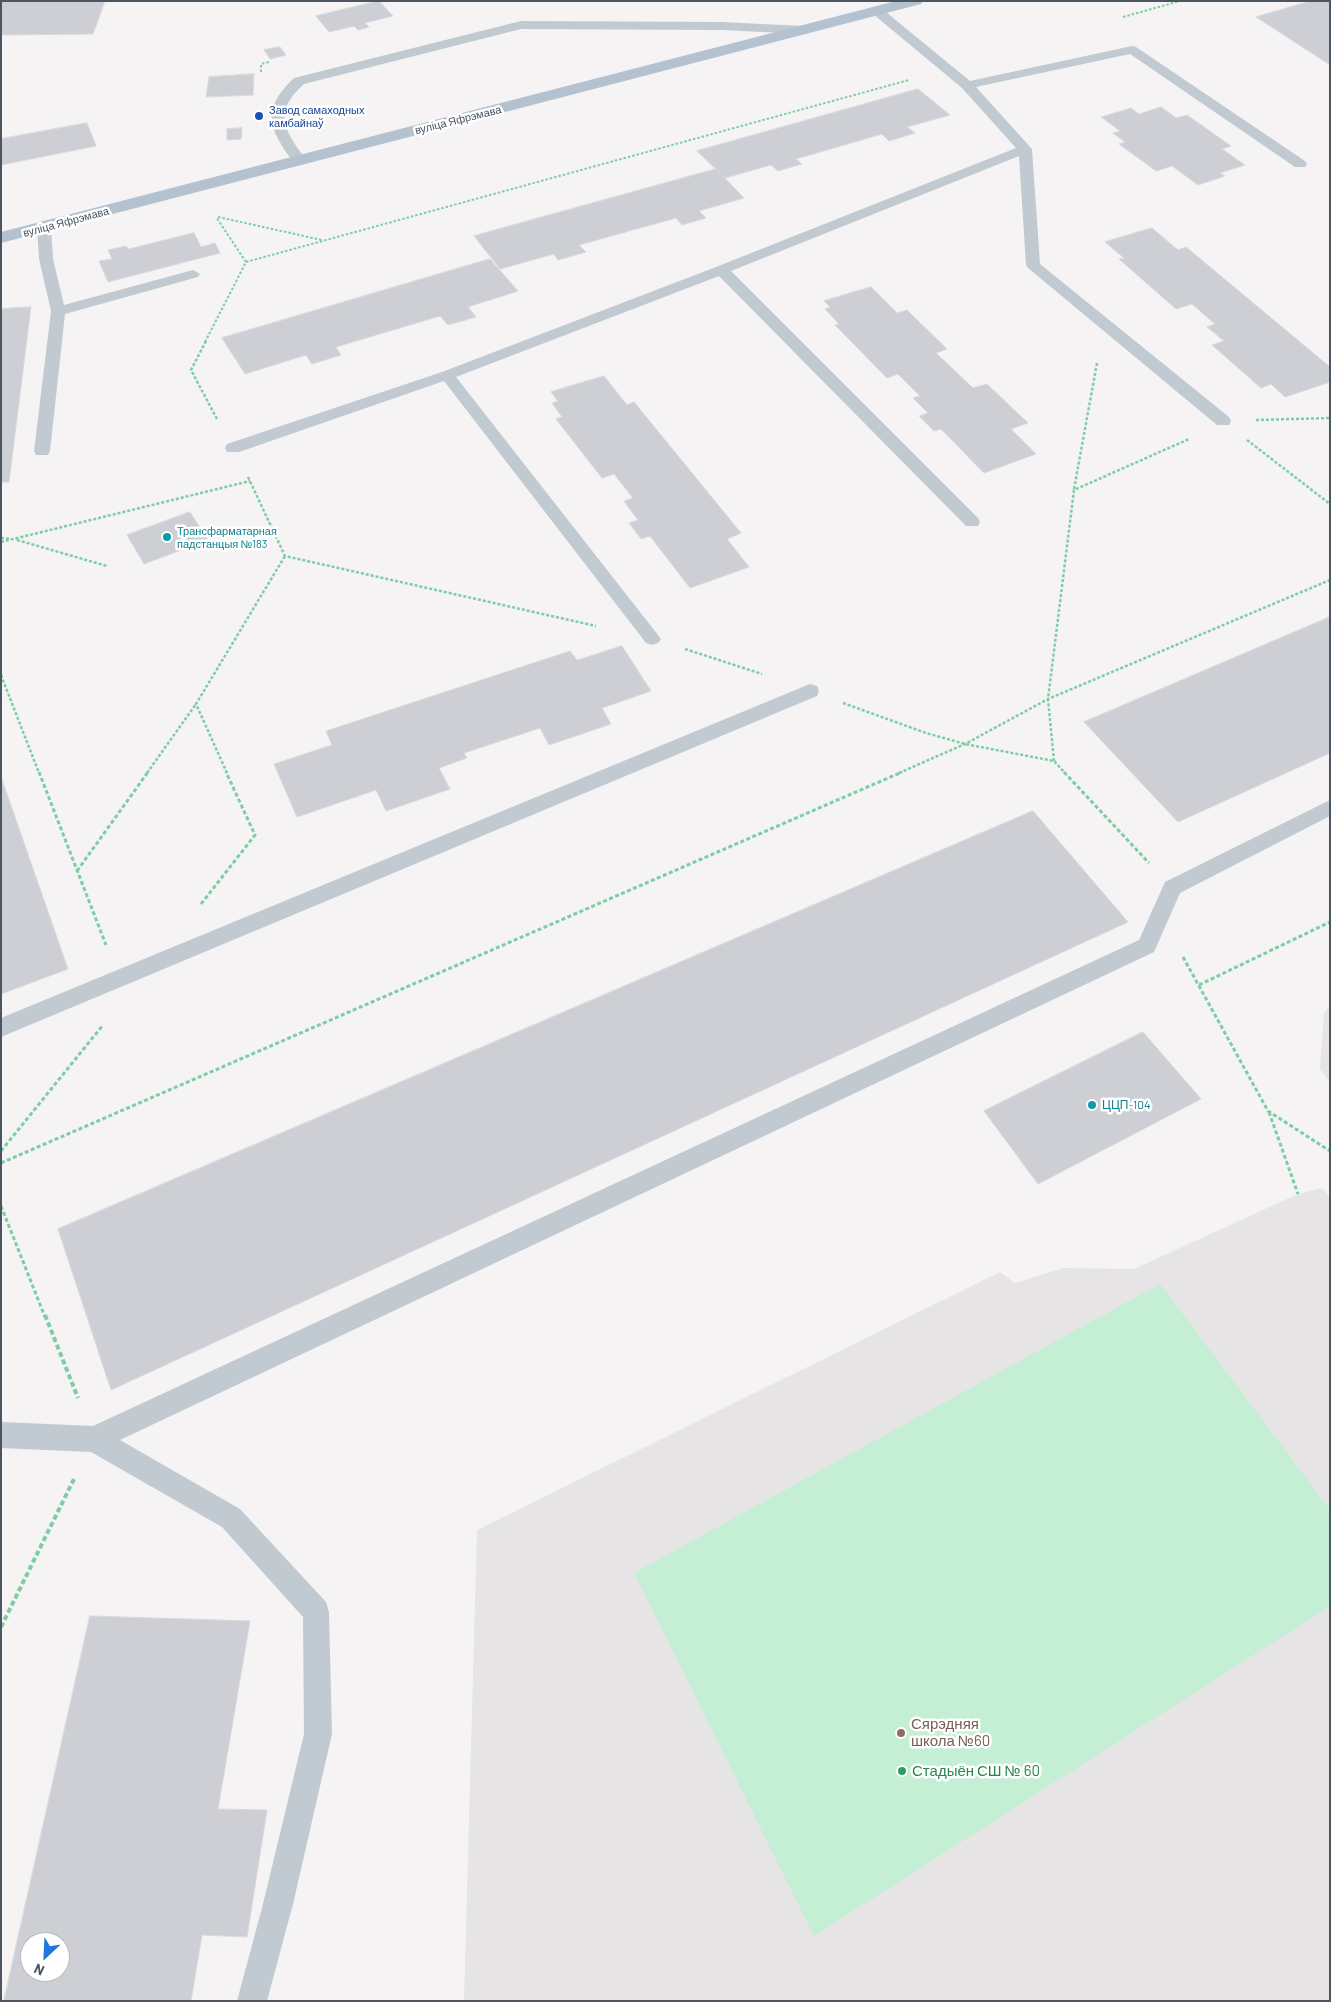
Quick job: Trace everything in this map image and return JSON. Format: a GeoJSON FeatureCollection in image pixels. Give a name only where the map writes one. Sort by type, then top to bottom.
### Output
{"type":"FeatureCollection","features":[{"type":"Feature","properties":{"kind":"main road","name":"вуліца Яфрэмава"},"geometry":{"type":"LineString","coordinates":[[1,238],[915,1]]}},
{"type":"Feature","properties":{"kind":"lane"},"geometry":{"type":"LineString","coordinates":[[877,11],[968,85],[1024,149],[1033,265],[1223,421]]}},
{"type":"Feature","properties":{"kind":"lane"},"geometry":{"type":"LineString","coordinates":[[299,160],[281,137],[276,114],[279,103],[287,91],[299,81],[521,25],[721,26],[803,30]]}},
{"type":"Feature","properties":{"kind":"lane"},"geometry":{"type":"LineString","coordinates":[[968,85],[1132,50],[1300,164]]}},
{"type":"Feature","properties":{"kind":"lane"},"geometry":{"type":"LineString","coordinates":[[233,448],[447,375],[721,270],[1024,149]]}},
{"type":"Feature","properties":{"kind":"lane"},"geometry":{"type":"LineString","coordinates":[[42,451],[58,311],[46,260],[44,227]]}},
{"type":"Feature","properties":{"kind":"lane"},"geometry":{"type":"LineString","coordinates":[[721,270],[972,522]]}},
{"type":"Feature","properties":{"kind":"lane"},"geometry":{"type":"LineString","coordinates":[[58,311],[193,274]]}},
{"type":"Feature","properties":{"kind":"lane"},"geometry":{"type":"LineString","coordinates":[[447,375],[652,639]]}},
{"type":"Feature","properties":{"kind":"lane"},"geometry":{"type":"LineString","coordinates":[[1,1028],[810,691]]}},
{"type":"Feature","properties":{"kind":"lane"},"geometry":{"type":"LineString","coordinates":[[94,1439],[1147,946],[1172,888],[1330,807]]}},
{"type":"Feature","properties":{"kind":"lane"},"geometry":{"type":"LineString","coordinates":[[1,1435],[94,1439],[231,1518],[316,1612],[318,1734],[278,1904],[252,2001]]}},
{"type":"Feature","properties":{"kind":"path"},"geometry":{"type":"LineString","coordinates":[[1116,20],[1180,1]]}},
{"type":"Feature","properties":{"kind":"path"},"geometry":{"type":"LineString","coordinates":[[246,262],[950,69]]}},
{"type":"Feature","properties":{"kind":"path"},"geometry":{"type":"LineString","coordinates":[[215,216],[324,240]]}},
{"type":"Feature","properties":{"kind":"path"},"geometry":{"type":"LineString","coordinates":[[1054,761],[1048,699],[1074,490],[1104,324]]}},
{"type":"Feature","properties":{"kind":"path"},"geometry":{"type":"LineString","coordinates":[[1074,490],[1194,437],[1223,421],[1330,418]]}},
{"type":"Feature","properties":{"kind":"path"},"geometry":{"type":"LineString","coordinates":[[1223,421],[1330,504]]}},
{"type":"Feature","properties":{"kind":"path"},"geometry":{"type":"LineString","coordinates":[[1,542],[250,480]]}},
{"type":"Feature","properties":{"kind":"path"},"geometry":{"type":"LineString","coordinates":[[1,538],[14,539],[107,566]]}},
{"type":"Feature","properties":{"kind":"path"},"geometry":{"type":"LineString","coordinates":[[77,871],[196,704],[285,556]]}},
{"type":"Feature","properties":{"kind":"path"},"geometry":{"type":"LineString","coordinates":[[1,1163],[965,744],[1048,699],[1330,580]]}},
{"type":"Feature","properties":{"kind":"path"},"geometry":{"type":"LineString","coordinates":[[1,675],[118,978]]}},
{"type":"Feature","properties":{"kind":"path"},"geometry":{"type":"LineString","coordinates":[[196,704],[255,835],[196,910]]}},
{"type":"Feature","properties":{"kind":"path"},"geometry":{"type":"LineString","coordinates":[[1161,917],[1268,1111],[1298,1194]]}},
{"type":"Feature","properties":{"kind":"path"},"geometry":{"type":"LineString","coordinates":[[1199,985],[1330,922]]}},
{"type":"Feature","properties":{"kind":"path"},"geometry":{"type":"LineString","coordinates":[[1,1151],[105,1023]]}},
{"type":"Feature","properties":{"kind":"path"},"geometry":{"type":"LineString","coordinates":[[1268,1111],[1330,1151]]}},
{"type":"Feature","properties":{"kind":"shaded area"},"geometry":{"type":"Polygon","coordinates":[[[1330,1005],[1330,1082],[1320,1069],[1324,1013],[1330,1005]]]}},
{"type":"Feature","properties":{"kind":"shaded area","name":"Сярэдняя школа №60"},"geometry":{"type":"Polygon","coordinates":[[[1322,1188],[1330,1197],[1330,2001],[464,2001],[477,1530],[1000,1272],[1015,1283],[1064,1268],[1134,1269],[1298,1194],[1322,1188]]]}},
{"type":"Feature","properties":{"kind":"green space","name":"Стадыён СШ № 60"},"geometry":{"type":"Polygon","coordinates":[[[1160,1284],[1330,1510],[1330,1606],[814,1936],[634,1573],[1160,1284]]]}},
{"type":"Feature","properties":{"kind":"building"},"geometry":{"type":"Polygon","coordinates":[[[105,1],[93,34],[1,35],[1,2],[105,1]]]}},
{"type":"Feature","properties":{"kind":"building"},"geometry":{"type":"Polygon","coordinates":[[[379,1],[393,16],[365,23],[369,27],[358,30],[354,26],[329,32],[316,16],[379,1]]]}},
{"type":"Feature","properties":{"kind":"building"},"geometry":{"type":"Polygon","coordinates":[[[1311,1],[1330,1],[1330,65],[1256,17],[1311,1]]]}},
{"type":"Feature","properties":{"kind":"building"},"geometry":{"type":"Polygon","coordinates":[[[280,47],[286,55],[270,59],[264,50],[280,47]]]}},
{"type":"Feature","properties":{"kind":"building"},"geometry":{"type":"Polygon","coordinates":[[[254,74],[253,95],[206,97],[209,77],[254,74]]]}},
{"type":"Feature","properties":{"kind":"building"},"geometry":{"type":"Polygon","coordinates":[[[918,89],[950,115],[907,127],[915,133],[889,141],[882,134],[796,159],[802,164],[778,171],[771,165],[725,178],[697,151],[918,89]]]}},
{"type":"Feature","properties":{"kind":"building"},"geometry":{"type":"Polygon","coordinates":[[[1161,107],[1176,118],[1187,115],[1231,146],[1222,149],[1245,165],[1220,173],[1225,176],[1198,185],[1172,166],[1156,171],[1119,144],[1125,142],[1113,133],[1120,131],[1101,117],[1131,108],[1139,114],[1161,107]]]}},
{"type":"Feature","properties":{"kind":"building"},"geometry":{"type":"Polygon","coordinates":[[[87,123],[96,146],[1,165],[1,139],[87,123]]]}},
{"type":"Feature","properties":{"kind":"building"},"geometry":{"type":"Polygon","coordinates":[[[242,128],[241,139],[227,140],[227,129],[242,128]]]}},
{"type":"Feature","properties":{"kind":"building"},"geometry":{"type":"Polygon","coordinates":[[[716,169],[744,198],[699,211],[706,218],[682,225],[676,218],[579,245],[586,252],[558,260],[554,254],[500,269],[474,236],[716,169]]]}},
{"type":"Feature","properties":{"kind":"building"},"geometry":{"type":"Polygon","coordinates":[[[1152,228],[1178,250],[1186,247],[1330,367],[1330,382],[1285,397],[1271,384],[1261,388],[1212,345],[1224,341],[1207,327],[1215,324],[1192,304],[1176,309],[1119,259],[1124,258],[1105,242],[1152,228]]]}},
{"type":"Feature","properties":{"kind":"building"},"geometry":{"type":"Polygon","coordinates":[[[194,233],[201,247],[215,243],[220,253],[108,282],[99,261],[112,259],[108,250],[126,246],[128,249],[194,233]]]}},
{"type":"Feature","properties":{"kind":"building"},"geometry":{"type":"Polygon","coordinates":[[[490,259],[518,291],[468,307],[476,317],[448,325],[440,316],[336,347],[341,355],[312,364],[306,355],[245,374],[222,338],[490,259]]]}},
{"type":"Feature","properties":{"kind":"building"},"geometry":{"type":"Polygon","coordinates":[[[871,287],[897,313],[907,310],[947,349],[936,353],[973,388],[987,384],[1028,423],[1011,429],[1036,454],[984,473],[941,429],[934,431],[919,416],[928,413],[913,398],[920,396],[898,374],[887,378],[835,325],[839,324],[825,309],[830,307],[824,301],[871,287]]]}},
{"type":"Feature","properties":{"kind":"building"},"geometry":{"type":"Polygon","coordinates":[[[31,307],[9,482],[1,482],[1,309],[31,307]]]}},
{"type":"Feature","properties":{"kind":"building"},"geometry":{"type":"Polygon","coordinates":[[[604,376],[627,405],[634,402],[741,533],[727,539],[749,567],[690,588],[650,536],[641,539],[629,523],[638,520],[624,501],[633,498],[614,474],[602,478],[556,419],[562,417],[552,403],[558,401],[551,392],[604,376]]]}},
{"type":"Feature","properties":{"kind":"building","name":"Трансфарматарная падстанцыя №183"},"geometry":{"type":"Polygon","coordinates":[[[190,512],[208,540],[144,564],[127,535],[190,512]]]}},
{"type":"Feature","properties":{"kind":"building"},"geometry":{"type":"Polygon","coordinates":[[[1330,617],[1330,753],[1178,822],[1084,722],[1330,617]]]}},
{"type":"Feature","properties":{"kind":"building"},"geometry":{"type":"Polygon","coordinates":[[[622,646],[651,691],[602,708],[611,724],[549,745],[540,728],[464,753],[467,758],[439,768],[450,789],[386,811],[376,790],[297,817],[274,764],[332,745],[326,731],[570,651],[577,660],[622,646]]]}},
{"type":"Feature","properties":{"kind":"building"},"geometry":{"type":"Polygon","coordinates":[[[1,777],[68,969],[1,994],[1,777]]]}},
{"type":"Feature","properties":{"kind":"building"},"geometry":{"type":"Polygon","coordinates":[[[1033,811],[1128,922],[111,1390],[58,1229],[1033,811]]]}},
{"type":"Feature","properties":{"kind":"building","name":"ЦЦП-104"},"geometry":{"type":"Polygon","coordinates":[[[1143,1032],[1201,1099],[1038,1184],[984,1111],[1143,1032]]]}},
{"type":"Feature","properties":{"kind":"building"},"geometry":{"type":"Polygon","coordinates":[[[90,1616],[250,1621],[218,1809],[267,1810],[247,1937],[202,1935],[191,2001],[4,2001],[90,1616]]]}},
{"type":"Feature","properties":{"kind":"place","name":"Завод самаходных камбайнаў"},"geometry":{"type":"Point","coordinates":[259,116]}},
{"type":"Feature","properties":{"kind":"place","name":"Трансфарматарная падстанцыя №183"},"geometry":{"type":"Point","coordinates":[167,537]}},
{"type":"Feature","properties":{"kind":"place","name":"ЦЦП-104"},"geometry":{"type":"Point","coordinates":[1092,1105]}},
{"type":"Feature","properties":{"kind":"place","name":"Сярэдняя школа №60"},"geometry":{"type":"Point","coordinates":[901,1733]}},
{"type":"Feature","properties":{"kind":"place","name":"Стадыён СШ № 60"},"geometry":{"type":"Point","coordinates":[902,1771]}}]}
